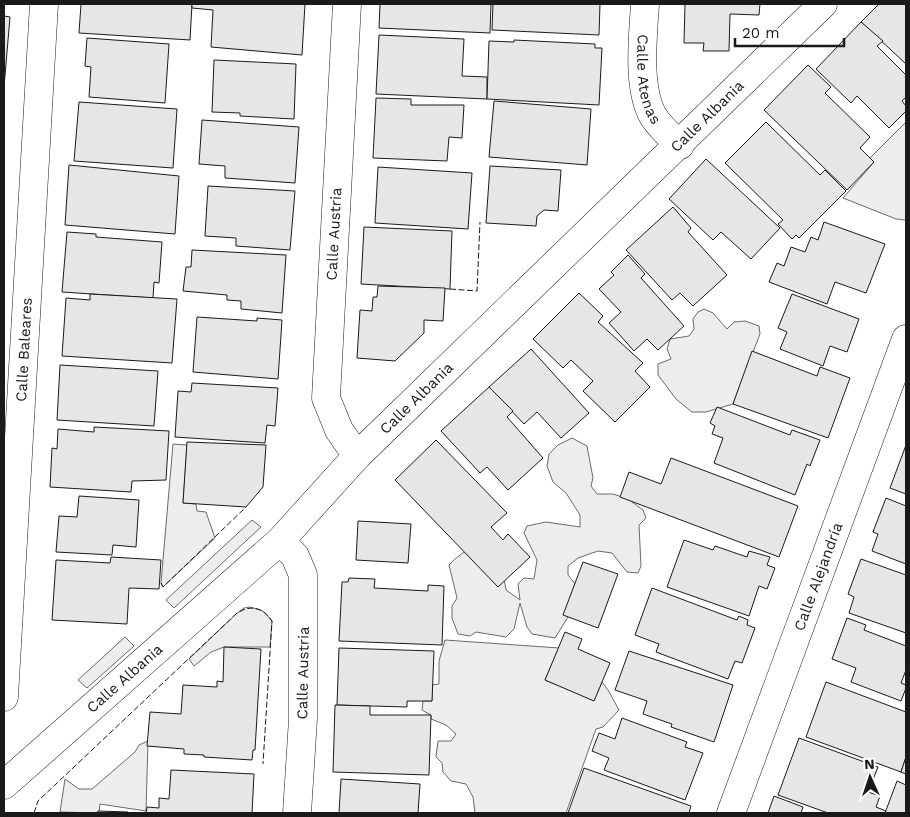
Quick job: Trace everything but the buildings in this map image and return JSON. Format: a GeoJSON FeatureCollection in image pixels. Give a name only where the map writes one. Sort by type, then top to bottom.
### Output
{"type":"FeatureCollection","features":[{"type":"Feature","properties":{"kind":"street","name":"Calle Baleares"},"geometry":{"type":"LineString","coordinates":[[4,697],[44,4]]}},
{"type":"Feature","properties":{"kind":"street","name":"Calle Austria"},"geometry":{"type":"LineString","coordinates":[[347,4],[326,398],[339,430],[357,456]]}},
{"type":"Feature","properties":{"kind":"street","name":"Calle Atenas"},"geometry":{"type":"LineString","coordinates":[[645,4],[642,63],[647,94],[653,116],[680,145]]}},
{"type":"Feature","properties":{"kind":"street","name":"Calle Albania"},"geometry":{"type":"LineString","coordinates":[[4,785],[280,541],[357,456],[680,145],[823,4]]}},
{"type":"Feature","properties":{"kind":"street","name":"Calle Alejandría"},"geometry":{"type":"LineString","coordinates":[[731,813],[906,339]]}},
{"type":"Feature","properties":{"kind":"street","name":"Calle Austria"},"geometry":{"type":"LineString","coordinates":[[280,541],[295,556],[304,580],[303,720],[297,813]]}},
{"type":"Feature","properties":{"kind":"shaded area"},"geometry":{"type":"Polygon","coordinates":[[[906,122],[906,220],[896,219],[843,198],[874,162],[870,158],[906,122]]]}},
{"type":"Feature","properties":{"kind":"shaded area"},"geometry":{"type":"Polygon","coordinates":[[[704,309],[713,313],[727,329],[734,322],[745,321],[759,326],[760,334],[733,404],[706,412],[692,412],[676,399],[658,375],[658,364],[671,359],[667,349],[670,339],[689,336],[694,329],[693,319],[698,312],[704,309]]]}},
{"type":"Feature","properties":{"kind":"shaded area"},"geometry":{"type":"Polygon","coordinates":[[[572,438],[587,446],[593,478],[591,486],[597,494],[613,494],[628,499],[643,510],[646,518],[639,525],[641,566],[638,573],[627,572],[612,553],[598,551],[578,558],[568,566],[568,575],[575,584],[568,617],[555,638],[532,634],[527,627],[520,603],[514,629],[506,637],[476,632],[470,636],[458,634],[452,618],[452,606],[457,598],[449,565],[455,559],[464,552],[503,573],[506,590],[520,600],[518,584],[524,578],[534,579],[537,560],[524,533],[527,526],[546,522],[580,527],[580,515],[566,493],[553,482],[547,466],[549,454],[558,445],[572,438]]]}},
{"type":"Feature","properties":{"kind":"shaded area"},"geometry":{"type":"Polygon","coordinates":[[[173,444],[187,445],[183,503],[196,504],[197,511],[206,512],[215,538],[163,587],[161,583],[173,444]]]}},
{"type":"Feature","properties":{"kind":"shaded area"},"geometry":{"type":"Polygon","coordinates":[[[252,520],[261,527],[174,608],[166,600],[252,520]]]}},
{"type":"Feature","properties":{"kind":"shaded area"},"geometry":{"type":"Polygon","coordinates":[[[250,607],[263,611],[272,621],[270,647],[224,647],[211,652],[194,666],[189,659],[236,614],[244,608],[250,607]]]}},
{"type":"Feature","properties":{"kind":"shaded area"},"geometry":{"type":"Polygon","coordinates":[[[125,637],[134,646],[87,688],[78,680],[125,637]]]}},
{"type":"Feature","properties":{"kind":"shaded area"},"geometry":{"type":"Polygon","coordinates":[[[445,640],[559,648],[545,680],[594,700],[602,682],[608,690],[619,710],[603,727],[596,729],[566,813],[475,813],[473,797],[466,784],[451,781],[443,772],[442,763],[436,757],[438,741],[451,741],[456,734],[446,725],[431,719],[431,715],[422,710],[423,701],[432,701],[432,685],[439,684],[439,661],[445,640]]]}},
{"type":"Feature","properties":{"kind":"shaded area"},"geometry":{"type":"Polygon","coordinates":[[[148,741],[146,811],[100,804],[99,813],[60,812],[65,779],[79,789],[92,789],[135,752],[139,745],[148,741]]]}},
{"type":"Feature","properties":{"kind":"fence"},"geometry":{"type":"LineString","coordinates":[[450,289],[477,291],[480,222]]}},
{"type":"Feature","properties":{"kind":"fence"},"geometry":{"type":"LineString","coordinates":[[161,583],[163,587],[246,507]]}},
{"type":"Feature","properties":{"kind":"fence"},"geometry":{"type":"LineString","coordinates":[[34,813],[38,801],[236,614],[251,608],[265,613],[272,621],[263,764]]}}]}
